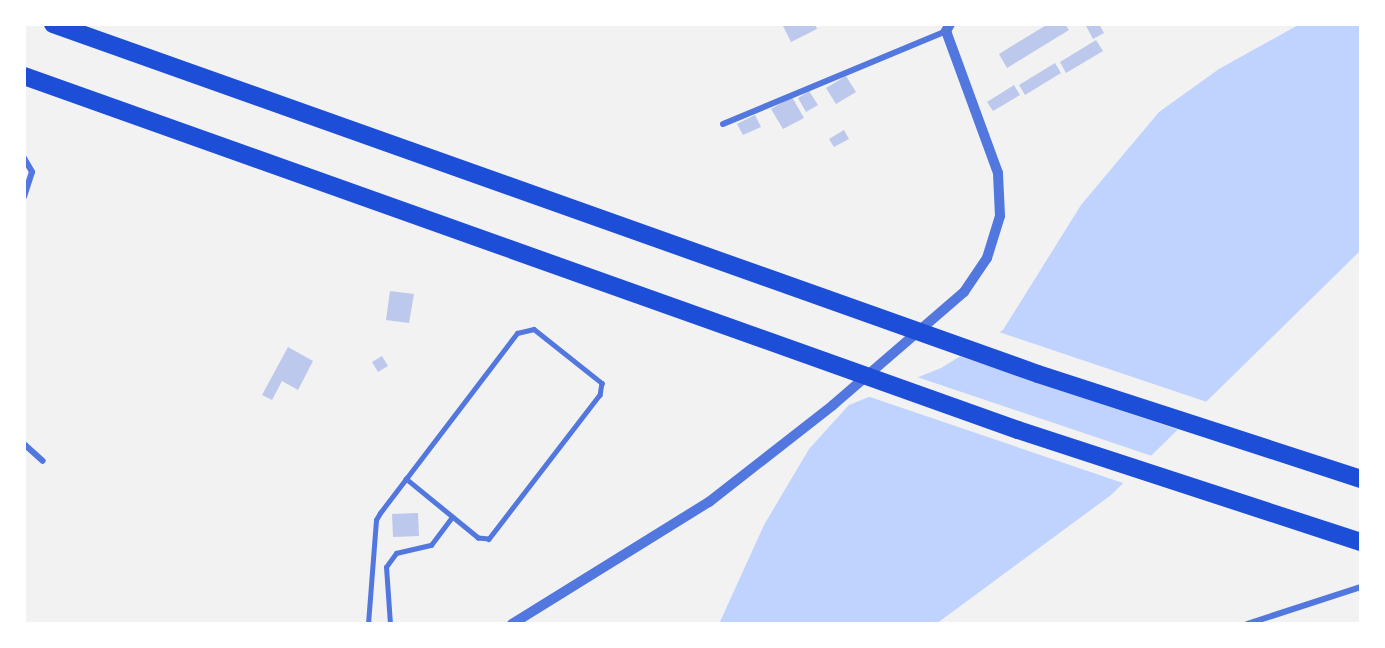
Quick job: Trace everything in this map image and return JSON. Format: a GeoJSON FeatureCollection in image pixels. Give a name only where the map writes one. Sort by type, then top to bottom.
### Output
{"type":"FeatureCollection","features":[{"type":"Feature","properties":{"kind":"highway"},"geometry":{"type":"LineString","coordinates":[[53,24],[671,246],[1361,479]]}},
{"type":"Feature","properties":{"kind":"highway"},"geometry":{"type":"LineString","coordinates":[[24,76],[621,291],[1018,430],[1361,542]]}},
{"type":"Feature","properties":{"kind":"street"},"geometry":{"type":"LineString","coordinates":[[516,623],[709,502],[833,405],[964,292],[987,258],[1000,216],[991,153],[948,27],[723,124]]}},
{"type":"Feature","properties":{"kind":"street"},"geometry":{"type":"LineString","coordinates":[[24,158],[32,172],[24,197]]}},
{"type":"Feature","properties":{"kind":"street"},"geometry":{"type":"LineString","coordinates":[[24,444],[43,461]]}},
{"type":"Feature","properties":{"kind":"street"},"geometry":{"type":"LineString","coordinates":[[1247,624],[1361,587]]}},
{"type":"Feature","properties":{"kind":"lane"},"geometry":{"type":"LineString","coordinates":[[368,624],[374,528],[406,479],[524,329],[534,328],[602,384],[600,394],[492,537],[478,538],[406,479]]}},
{"type":"Feature","properties":{"kind":"lane"},"geometry":{"type":"LineString","coordinates":[[390,624],[386,567],[396,554],[431,545],[452,517]]}},
{"type":"Feature","properties":{"kind":"water"},"geometry":{"type":"Polygon","coordinates":[[[1300,24],[1361,24],[1361,250],[1111,495],[936,624],[719,624],[764,525],[809,449],[849,405],[941,368],[1003,330],[1081,205],[1159,112],[1219,69],[1300,24]]]}},
{"type":"Feature","properties":{"kind":"pier"},"geometry":{"type":"Polygon","coordinates":[[[996,331],[1210,403],[1182,431],[956,355],[996,331]]]}},
{"type":"Feature","properties":{"kind":"pier"},"geometry":{"type":"Polygon","coordinates":[[[914,376],[1155,457],[1126,484],[864,395],[914,376]]]}},
{"type":"Feature","properties":{"kind":"building"},"geometry":{"type":"Polygon","coordinates":[[[815,24],[817,29],[791,42],[783,26],[815,24]]]}},
{"type":"Feature","properties":{"kind":"building"},"geometry":{"type":"Polygon","coordinates":[[[1048,24],[1065,24],[1069,30],[1007,68],[999,54],[1048,24]]]}},
{"type":"Feature","properties":{"kind":"building"},"geometry":{"type":"Polygon","coordinates":[[[1085,24],[1099,24],[1104,33],[1093,39],[1085,24]]]}},
{"type":"Feature","properties":{"kind":"building"},"geometry":{"type":"Polygon","coordinates":[[[1096,40],[1103,51],[1066,73],[1060,62],[1096,40]]]}},
{"type":"Feature","properties":{"kind":"building"},"geometry":{"type":"Polygon","coordinates":[[[1055,63],[1061,73],[1025,95],[1019,85],[1055,63]]]}},
{"type":"Feature","properties":{"kind":"building"},"geometry":{"type":"Polygon","coordinates":[[[846,76],[856,92],[836,104],[826,88],[846,76]]]}},
{"type":"Feature","properties":{"kind":"building"},"geometry":{"type":"Polygon","coordinates":[[[1014,85],[1020,95],[993,111],[987,102],[1014,85]]]}},
{"type":"Feature","properties":{"kind":"building"},"geometry":{"type":"Polygon","coordinates":[[[809,91],[818,105],[806,112],[798,98],[809,91]]]}},
{"type":"Feature","properties":{"kind":"building"},"geometry":{"type":"Polygon","coordinates":[[[792,97],[804,118],[783,129],[771,109],[792,97]]]}},
{"type":"Feature","properties":{"kind":"building"},"geometry":{"type":"Polygon","coordinates":[[[755,115],[761,127],[743,135],[737,124],[755,115]]]}},
{"type":"Feature","properties":{"kind":"building"},"geometry":{"type":"Polygon","coordinates":[[[844,130],[849,139],[834,147],[829,139],[844,130]]]}},
{"type":"Feature","properties":{"kind":"building"},"geometry":{"type":"Polygon","coordinates":[[[390,291],[414,294],[409,323],[386,320],[390,291]]]}},
{"type":"Feature","properties":{"kind":"building"},"geometry":{"type":"Polygon","coordinates":[[[288,347],[313,361],[298,390],[282,381],[272,400],[262,395],[288,347]]]}},
{"type":"Feature","properties":{"kind":"building"},"geometry":{"type":"Polygon","coordinates":[[[382,356],[388,366],[378,372],[372,362],[382,356]]]}},
{"type":"Feature","properties":{"kind":"building"},"geometry":{"type":"Polygon","coordinates":[[[418,513],[419,536],[393,537],[392,514],[418,513]]]}}]}
